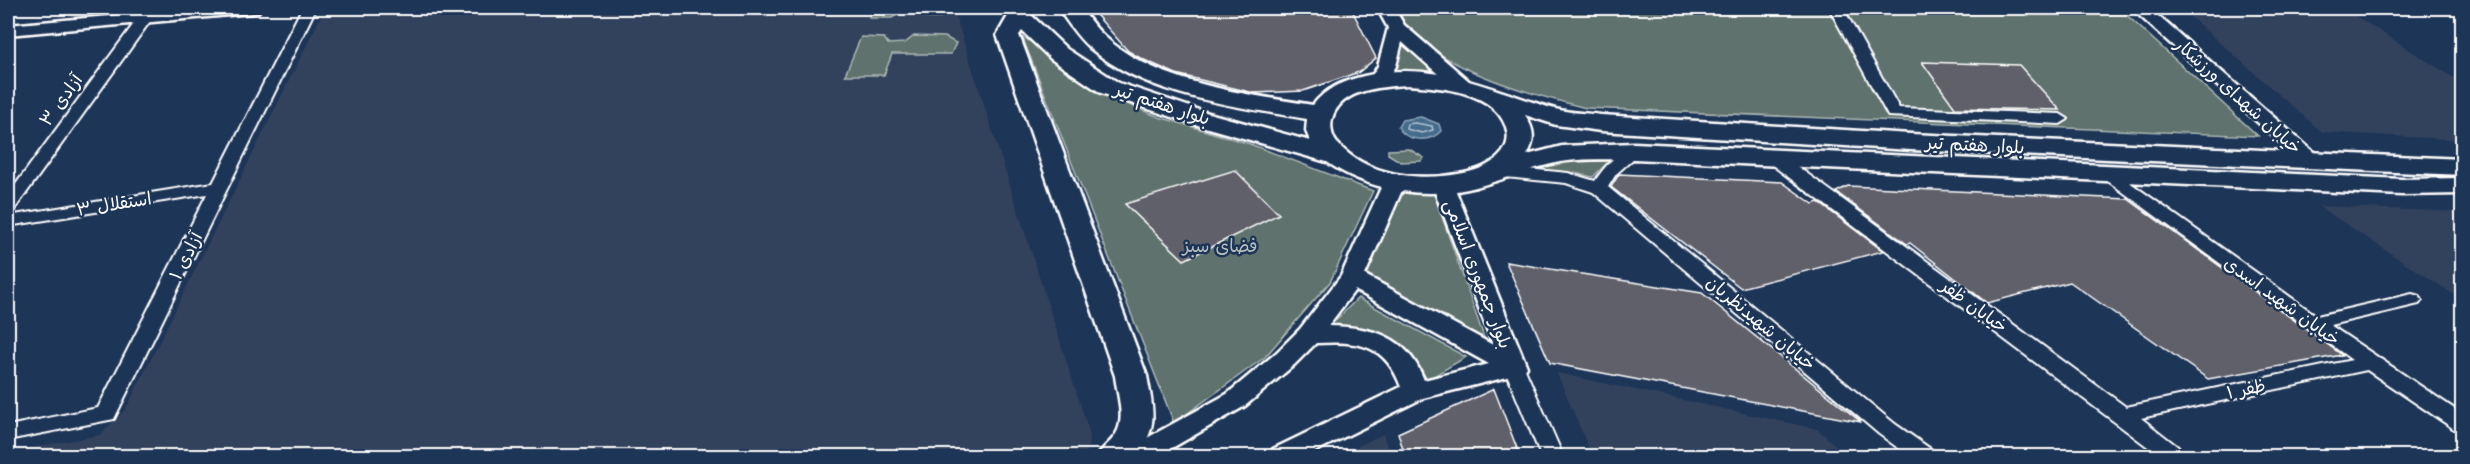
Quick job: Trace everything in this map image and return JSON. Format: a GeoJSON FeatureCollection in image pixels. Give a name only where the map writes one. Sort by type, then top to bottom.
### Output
{"type":"FeatureCollection","features":[{"type":"Feature","properties":{"kind":"main road","name":"بلوار هفتم تیر"},"geometry":{"type":"LineString","coordinates":[[1069,8],[1098,43],[1142,70],[1216,95],[1320,114],[1335,96],[1354,87],[1379,80],[1406,78],[1435,80],[1463,86],[1556,117],[1601,123],[1911,142],[2463,167]]}},
{"type":"Feature","properties":{"kind":"main road","name":"بلوار هفتم تیر"},"geometry":{"type":"LineString","coordinates":[[1018,12],[1059,54],[1110,88],[1196,117],[1335,156],[1371,175],[1395,181],[1443,184],[1477,178],[1495,171],[1562,154],[1626,151],[2402,187],[2463,186]]}},
{"type":"Feature","properties":{"kind":"main road"},"geometry":{"type":"LineString","coordinates":[[1018,12],[1008,35],[1131,376],[1138,421],[1130,445],[1116,456]]}},
{"type":"Feature","properties":{"kind":"main road"},"geometry":{"type":"LineString","coordinates":[[1491,97],[1509,111],[1515,119],[1520,127],[1521,143],[1513,159],[1495,171]]}},
{"type":"Feature","properties":{"kind":"main road"},"geometry":{"type":"LineString","coordinates":[[1320,114],[1318,128],[1323,142],[1335,156]]}},
{"type":"Feature","properties":{"kind":"main road"},"geometry":{"type":"LineString","coordinates":[[1601,123],[1576,131],[1574,136],[1578,141],[1592,146],[1626,151]]}},
{"type":"Feature","properties":{"kind":"street"},"geometry":{"type":"LineString","coordinates":[[8,18],[252,8]]}},
{"type":"Feature","properties":{"kind":"street","name":"آزادی ۱"},"geometry":{"type":"LineString","coordinates":[[8,433],[106,414],[309,8]]}},
{"type":"Feature","properties":{"kind":"street"},"geometry":{"type":"LineString","coordinates":[[1386,8],[1397,28],[1463,86]]}},
{"type":"Feature","properties":{"kind":"street"},"geometry":{"type":"LineString","coordinates":[[1836,8],[1894,113],[2060,118]]}},
{"type":"Feature","properties":{"kind":"street","name":"خیابان شهدای ورزشکار"},"geometry":{"type":"LineString","coordinates":[[2139,8],[2311,160]]}},
{"type":"Feature","properties":{"kind":"street"},"geometry":{"type":"LineString","coordinates":[[8,30],[139,12]]}},
{"type":"Feature","properties":{"kind":"street","name":"آزادی ۳"},"geometry":{"type":"LineString","coordinates":[[8,206],[139,12]]}},
{"type":"Feature","properties":{"kind":"street"},"geometry":{"type":"LineString","coordinates":[[1379,80],[1387,66],[1397,28]]}},
{"type":"Feature","properties":{"kind":"street"},"geometry":{"type":"LineString","coordinates":[[1495,171],[1568,178],[1599,188],[1626,151]]}},
{"type":"Feature","properties":{"kind":"street","name":"خیابان ظفر"},"geometry":{"type":"LineString","coordinates":[[1773,157],[2174,456]]}},
{"type":"Feature","properties":{"kind":"street","name":"خیابان شهید اسدی"},"geometry":{"type":"LineString","coordinates":[[2105,173],[2370,363],[2463,424]]}},
{"type":"Feature","properties":{"kind":"street"},"geometry":{"type":"LineString","coordinates":[[1137,456],[1236,400],[1285,359],[1309,335],[1352,278],[1395,181]]}},
{"type":"Feature","properties":{"kind":"street","name":"بلوار جمهوری اسلامی"},"geometry":{"type":"LineString","coordinates":[[1283,456],[1415,391],[1452,384],[1514,367],[1443,184]]}},
{"type":"Feature","properties":{"kind":"street","name":"استقلال ۳"},"geometry":{"type":"LineString","coordinates":[[8,221],[221,187]]}},
{"type":"Feature","properties":{"kind":"street","name":"خیابان شهیدنظریان"},"geometry":{"type":"LineString","coordinates":[[1599,188],[1887,429],[1924,456]]}},
{"type":"Feature","properties":{"kind":"street"},"geometry":{"type":"LineString","coordinates":[[1352,278],[1514,367],[1552,456]]}},
{"type":"Feature","properties":{"kind":"street"},"geometry":{"type":"LineString","coordinates":[[2312,322],[2412,300]]}},
{"type":"Feature","properties":{"kind":"street"},"geometry":{"type":"LineString","coordinates":[[1309,335],[1340,333],[1379,341],[1402,359],[1409,370],[1415,391]]}},
{"type":"Feature","properties":{"kind":"street","name":"ظفر ۱"},"geometry":{"type":"LineString","coordinates":[[2122,415],[2370,363]]}},
{"type":"Feature","properties":{"kind":"shaded area"},"geometry":{"type":"Polygon","coordinates":[[[385,8],[953,8],[1090,435],[1086,456],[8,456],[8,452],[100,435],[126,409],[322,14],[385,8]]]}},
{"type":"Feature","properties":{"kind":"shaded area"},"geometry":{"type":"Polygon","coordinates":[[[2180,8],[2343,8],[2462,83],[2462,140],[2322,132],[2180,8]]]}},
{"type":"Feature","properties":{"kind":"shaded area"},"geometry":{"type":"Polygon","coordinates":[[[2318,206],[2462,212],[2462,300],[2318,206]]]}},
{"type":"Feature","properties":{"kind":"shaded area"},"geometry":{"type":"Polygon","coordinates":[[[1557,373],[1817,429],[1848,456],[1592,456],[1557,373]]]}},
{"type":"Feature","properties":{"kind":"shaded area"},"geometry":{"type":"Polygon","coordinates":[[[1383,434],[1390,456],[1338,456],[1383,434]]]}},
{"type":"Feature","properties":{"kind":"green space"},"geometry":{"type":"Polygon","coordinates":[[[874,8],[953,8],[955,12],[934,18],[925,17],[916,11],[900,13],[892,18],[869,18],[874,8]]]}},
{"type":"Feature","properties":{"kind":"green space"},"geometry":{"type":"Polygon","coordinates":[[[1398,8],[2119,8],[2258,136],[1586,108],[1516,88],[1467,69],[1444,57],[1408,28],[1398,8]]]}},
{"type":"Feature","properties":{"kind":"green space"},"geometry":{"type":"Polygon","coordinates":[[[1399,33],[1456,82],[1382,78],[1399,33]]]}},
{"type":"Feature","properties":{"kind":"green space"},"geometry":{"type":"Polygon","coordinates":[[[914,36],[945,37],[956,43],[951,54],[892,54],[884,75],[845,75],[861,37],[884,38],[888,44],[905,43],[914,36]]]}},
{"type":"Feature","properties":{"kind":"green space","name":"فضای سبز"},"geometry":{"type":"Polygon","coordinates":[[[1022,36],[1108,96],[1159,117],[1250,144],[1373,191],[1330,282],[1265,357],[1174,423],[1022,36]]]}},
{"type":"Feature","properties":{"kind":"green space"},"geometry":{"type":"Polygon","coordinates":[[[1409,149],[1424,158],[1421,161],[1401,162],[1388,154],[1388,150],[1409,149]]]}},
{"type":"Feature","properties":{"kind":"green space"},"geometry":{"type":"Polygon","coordinates":[[[1615,155],[1593,177],[1574,173],[1525,171],[1565,160],[1615,155]]]}},
{"type":"Feature","properties":{"kind":"green space"},"geometry":{"type":"Polygon","coordinates":[[[1390,185],[1433,191],[1486,343],[1359,280],[1390,185]]]}},
{"type":"Feature","properties":{"kind":"green space"},"geometry":{"type":"Polygon","coordinates":[[[1358,298],[1466,357],[1427,380],[1410,354],[1386,336],[1359,327],[1328,328],[1358,298]]]}},
{"type":"Feature","properties":{"kind":"water"},"geometry":{"type":"Polygon","coordinates":[[[1421,117],[1439,124],[1441,131],[1431,138],[1418,139],[1407,136],[1398,127],[1402,120],[1421,117]]]}},
{"type":"Feature","properties":{"kind":"building"},"geometry":{"type":"Polygon","coordinates":[[[1090,8],[1351,8],[1376,58],[1359,72],[1303,91],[1254,93],[1176,74],[1142,59],[1128,51],[1090,8]]]}},
{"type":"Feature","properties":{"kind":"building"},"geometry":{"type":"Polygon","coordinates":[[[1922,62],[2019,65],[2060,110],[1955,108],[1922,62]]]}},
{"type":"Feature","properties":{"kind":"building"},"geometry":{"type":"Polygon","coordinates":[[[1235,170],[1279,214],[1184,260],[1125,204],[1235,170]]]}},
{"type":"Feature","properties":{"kind":"building"},"geometry":{"type":"Polygon","coordinates":[[[1619,174],[1782,182],[1813,204],[1818,202],[1883,251],[1741,288],[1611,187],[1619,174]]]}},
{"type":"Feature","properties":{"kind":"building"},"geometry":{"type":"Polygon","coordinates":[[[1848,186],[2128,199],[2342,355],[2208,379],[2070,282],[1987,303],[1910,243],[1907,244],[1836,192],[1848,186]]]}},
{"type":"Feature","properties":{"kind":"building"},"geometry":{"type":"Polygon","coordinates":[[[1506,262],[1702,293],[1861,422],[1550,363],[1506,262]]]}},
{"type":"Feature","properties":{"kind":"building"},"geometry":{"type":"Polygon","coordinates":[[[1494,389],[1520,456],[1405,456],[1398,433],[1494,389]]]}}]}
